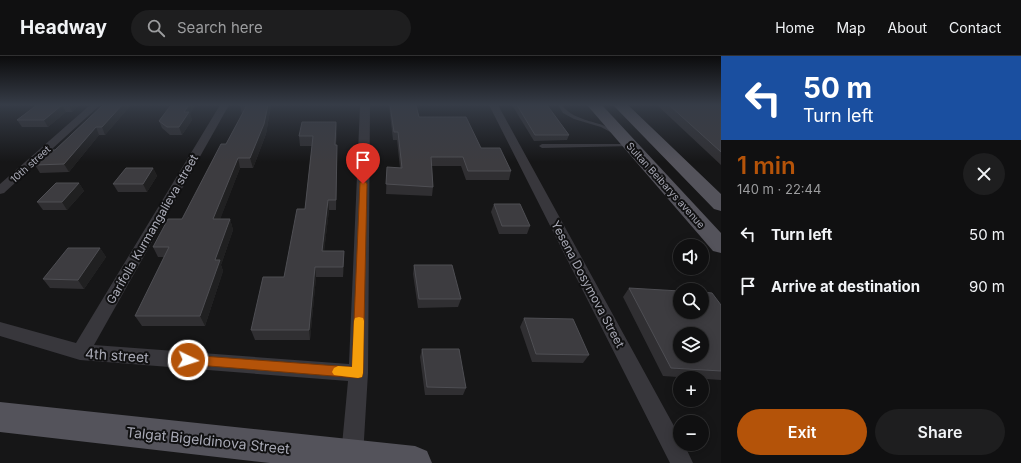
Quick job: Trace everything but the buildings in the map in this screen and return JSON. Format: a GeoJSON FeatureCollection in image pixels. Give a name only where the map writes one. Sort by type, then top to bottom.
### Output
{"type":"FeatureCollection","features":[{"type":"Feature","properties":{"kind":"main road","name":"Sultan Beibarys avenue"},"geometry":{"type":"LineString","coordinates":[[611,124],[721,246]]}},
{"type":"Feature","properties":{"kind":"main road","name":"Sultan Beibarys avenue"},"geometry":{"type":"LineString","coordinates":[[639,124],[721,205]]}},
{"type":"Feature","properties":{"kind":"main road","name":"Talgat Bigeldinova Street"},"geometry":{"type":"LineString","coordinates":[[0,417],[416,463]]}},
{"type":"Feature","properties":{"kind":"street","name":"10th street"},"geometry":{"type":"LineString","coordinates":[[0,190],[75,124]]}},
{"type":"Feature","properties":{"kind":"street","name":"Garifolla Kurmangalieva street"},"geometry":{"type":"LineString","coordinates":[[80,352],[214,124]]}},
{"type":"Feature","properties":{"kind":"street"},"geometry":{"type":"LineString","coordinates":[[352,456],[358,373],[365,124]]}},
{"type":"Feature","properties":{"kind":"street","name":"Yesena Dosymova Street"},"geometry":{"type":"LineString","coordinates":[[503,124],[682,463]]}},
{"type":"Feature","properties":{"kind":"street","name":"4th street"},"geometry":{"type":"LineString","coordinates":[[0,329],[80,352],[358,373]]}},
{"type":"Feature","properties":{"kind":"lane"},"geometry":{"type":"LineString","coordinates":[[596,124],[603,126],[626,141]]}},
{"type":"Feature","properties":{"kind":"lane"},"geometry":{"type":"LineString","coordinates":[[542,146],[626,141]]}},
{"type":"Feature","properties":{"kind":"slow traffic"},"geometry":{"type":"LineString","coordinates":[[338,372],[358,373],[359,321]]}},
{"type":"Feature","properties":{"kind":"route"},"geometry":{"type":"LineString","coordinates":[[188,360],[358,373],[363,184]]}}]}
